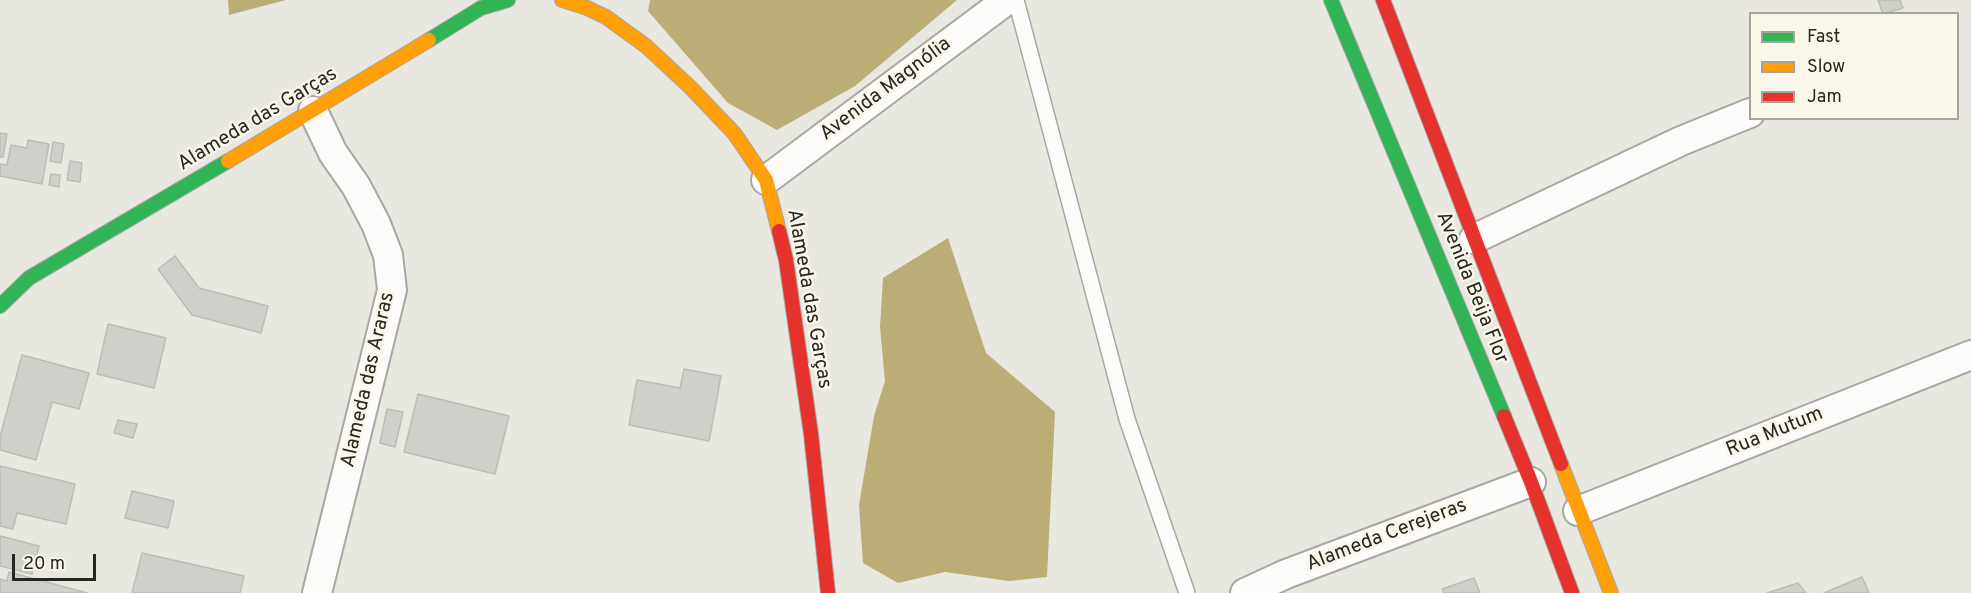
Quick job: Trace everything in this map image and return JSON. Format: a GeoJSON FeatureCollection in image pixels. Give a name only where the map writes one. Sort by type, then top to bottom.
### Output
{"type":"FeatureCollection","features":[{"type":"Feature","properties":{"kind":"street","name":"Alameda das Garças"},"geometry":{"type":"LineString","coordinates":[[0,306],[28,278],[313,111],[481,8],[508,0]]}},
{"type":"Feature","properties":{"kind":"street","name":"Alameda das Garças"},"geometry":{"type":"LineString","coordinates":[[562,0],[587,8],[606,18],[646,46],[734,133],[766,180],[786,260],[811,434],[828,593]]}},
{"type":"Feature","properties":{"kind":"street","name":"Avenida Magnólia"},"geometry":{"type":"LineString","coordinates":[[766,180],[1006,0]]}},
{"type":"Feature","properties":{"kind":"street","name":"Avenida Beija Flor"},"geometry":{"type":"LineString","coordinates":[[1331,0],[1531,482],[1572,593]]}},
{"type":"Feature","properties":{"kind":"street","name":"Avenida Beija Flor"},"geometry":{"type":"LineString","coordinates":[[1383,0],[1611,593]]}},
{"type":"Feature","properties":{"kind":"street","name":"Alameda das Araras"},"geometry":{"type":"LineString","coordinates":[[313,111],[333,153],[356,186],[376,224],[388,255],[392,290],[317,593]]}},
{"type":"Feature","properties":{"kind":"street"},"geometry":{"type":"LineString","coordinates":[[1474,239],[1681,141],[1749,113]]}},
{"type":"Feature","properties":{"kind":"street","name":"Rua Mutum"},"geometry":{"type":"LineString","coordinates":[[1578,511],[1971,355]]}},
{"type":"Feature","properties":{"kind":"street","name":"Alameda Cerejeras"},"geometry":{"type":"LineString","coordinates":[[1245,593],[1286,574],[1531,482]]}},
{"type":"Feature","properties":{"kind":"lane"},"geometry":{"type":"LineString","coordinates":[[1016,0],[1127,419],[1187,593]]}},
{"type":"Feature","properties":{"kind":"shaded area"},"geometry":{"type":"Polygon","coordinates":[[[228,0],[286,0],[229,15],[228,0]]]}},
{"type":"Feature","properties":{"kind":"shaded area"},"geometry":{"type":"Polygon","coordinates":[[[650,0],[957,0],[855,86],[777,130],[728,103],[648,11],[650,0]]]}},
{"type":"Feature","properties":{"kind":"shaded area"},"geometry":{"type":"Polygon","coordinates":[[[948,238],[986,353],[1055,412],[1047,577],[1009,581],[945,572],[898,583],[863,563],[859,505],[874,416],[885,381],[880,327],[883,278],[948,238]]]}},
{"type":"Feature","properties":{"kind":"building"},"geometry":{"type":"Polygon","coordinates":[[[1878,0],[1900,0],[1903,8],[1882,12],[1878,0]]]}},
{"type":"Feature","properties":{"kind":"building"},"geometry":{"type":"Polygon","coordinates":[[[0,133],[7,134],[3,157],[0,157],[0,133]]]}},
{"type":"Feature","properties":{"kind":"building"},"geometry":{"type":"Polygon","coordinates":[[[28,140],[49,144],[42,184],[0,176],[0,164],[7,165],[11,145],[27,148],[28,140]]]}},
{"type":"Feature","properties":{"kind":"building"},"geometry":{"type":"Polygon","coordinates":[[[53,142],[64,144],[61,163],[50,161],[53,142]]]}},
{"type":"Feature","properties":{"kind":"building"},"geometry":{"type":"Polygon","coordinates":[[[70,161],[82,163],[80,182],[67,180],[70,161]]]}},
{"type":"Feature","properties":{"kind":"building"},"geometry":{"type":"Polygon","coordinates":[[[51,174],[60,175],[59,187],[49,185],[51,174]]]}},
{"type":"Feature","properties":{"kind":"building"},"geometry":{"type":"Polygon","coordinates":[[[175,256],[199,288],[268,306],[261,333],[192,315],[158,269],[175,256]]]}},
{"type":"Feature","properties":{"kind":"building"},"geometry":{"type":"Polygon","coordinates":[[[108,324],[166,338],[154,388],[97,374],[108,324]]]}},
{"type":"Feature","properties":{"kind":"building"},"geometry":{"type":"Polygon","coordinates":[[[22,355],[89,373],[79,409],[52,402],[36,460],[0,450],[0,437],[22,355]]]}},
{"type":"Feature","properties":{"kind":"building"},"geometry":{"type":"Polygon","coordinates":[[[684,369],[721,376],[709,441],[629,425],[637,380],[680,388],[684,369]]]}},
{"type":"Feature","properties":{"kind":"building"},"geometry":{"type":"Polygon","coordinates":[[[418,394],[509,416],[495,474],[404,452],[418,394]]]}},
{"type":"Feature","properties":{"kind":"building"},"geometry":{"type":"Polygon","coordinates":[[[387,409],[403,412],[395,447],[380,443],[387,409]]]}},
{"type":"Feature","properties":{"kind":"building"},"geometry":{"type":"Polygon","coordinates":[[[118,420],[137,424],[133,438],[114,433],[118,420]]]}},
{"type":"Feature","properties":{"kind":"building"},"geometry":{"type":"Polygon","coordinates":[[[0,466],[75,484],[66,524],[17,513],[13,529],[0,526],[0,466]]]}},
{"type":"Feature","properties":{"kind":"building"},"geometry":{"type":"Polygon","coordinates":[[[132,491],[174,501],[168,528],[125,518],[132,491]]]}},
{"type":"Feature","properties":{"kind":"building"},"geometry":{"type":"Polygon","coordinates":[[[0,536],[39,546],[32,574],[0,566],[0,536]]]}},
{"type":"Feature","properties":{"kind":"building"},"geometry":{"type":"Polygon","coordinates":[[[142,553],[244,576],[240,593],[132,593],[142,553]]]}},
{"type":"Feature","properties":{"kind":"building"},"geometry":{"type":"Polygon","coordinates":[[[9,572],[87,593],[0,593],[0,579],[7,581],[9,572]]]}},
{"type":"Feature","properties":{"kind":"building"},"geometry":{"type":"Polygon","coordinates":[[[1862,577],[1869,593],[1824,593],[1862,577]]]}},
{"type":"Feature","properties":{"kind":"building"},"geometry":{"type":"Polygon","coordinates":[[[1474,578],[1480,593],[1444,593],[1442,589],[1474,578]]]}},
{"type":"Feature","properties":{"kind":"building"},"geometry":{"type":"Polygon","coordinates":[[[1798,583],[1806,593],[1767,593],[1798,583]]]}},
{"type":"Feature","properties":{"kind":"traffic: fast"},"geometry":{"type":"LineString","coordinates":[[429,40],[481,8],[508,0]]}},
{"type":"Feature","properties":{"kind":"traffic: fast"},"geometry":{"type":"LineString","coordinates":[[1331,0],[1504,416]]}},
{"type":"Feature","properties":{"kind":"traffic: fast"},"geometry":{"type":"LineString","coordinates":[[0,306],[29,278],[228,161]]}},
{"type":"Feature","properties":{"kind":"traffic: slow"},"geometry":{"type":"LineString","coordinates":[[562,0],[606,17],[646,46],[734,133],[766,180],[779,231]]}},
{"type":"Feature","properties":{"kind":"traffic: slow"},"geometry":{"type":"LineString","coordinates":[[228,161],[429,40]]}},
{"type":"Feature","properties":{"kind":"traffic: slow"},"geometry":{"type":"LineString","coordinates":[[1561,464],[1611,593]]}},
{"type":"Feature","properties":{"kind":"traffic: jam"},"geometry":{"type":"LineString","coordinates":[[1383,0],[1561,464]]}},
{"type":"Feature","properties":{"kind":"traffic: jam"},"geometry":{"type":"LineString","coordinates":[[779,231],[786,260],[811,434],[828,593]]}},
{"type":"Feature","properties":{"kind":"traffic: jam"},"geometry":{"type":"LineString","coordinates":[[1504,416],[1572,593]]}}]}
